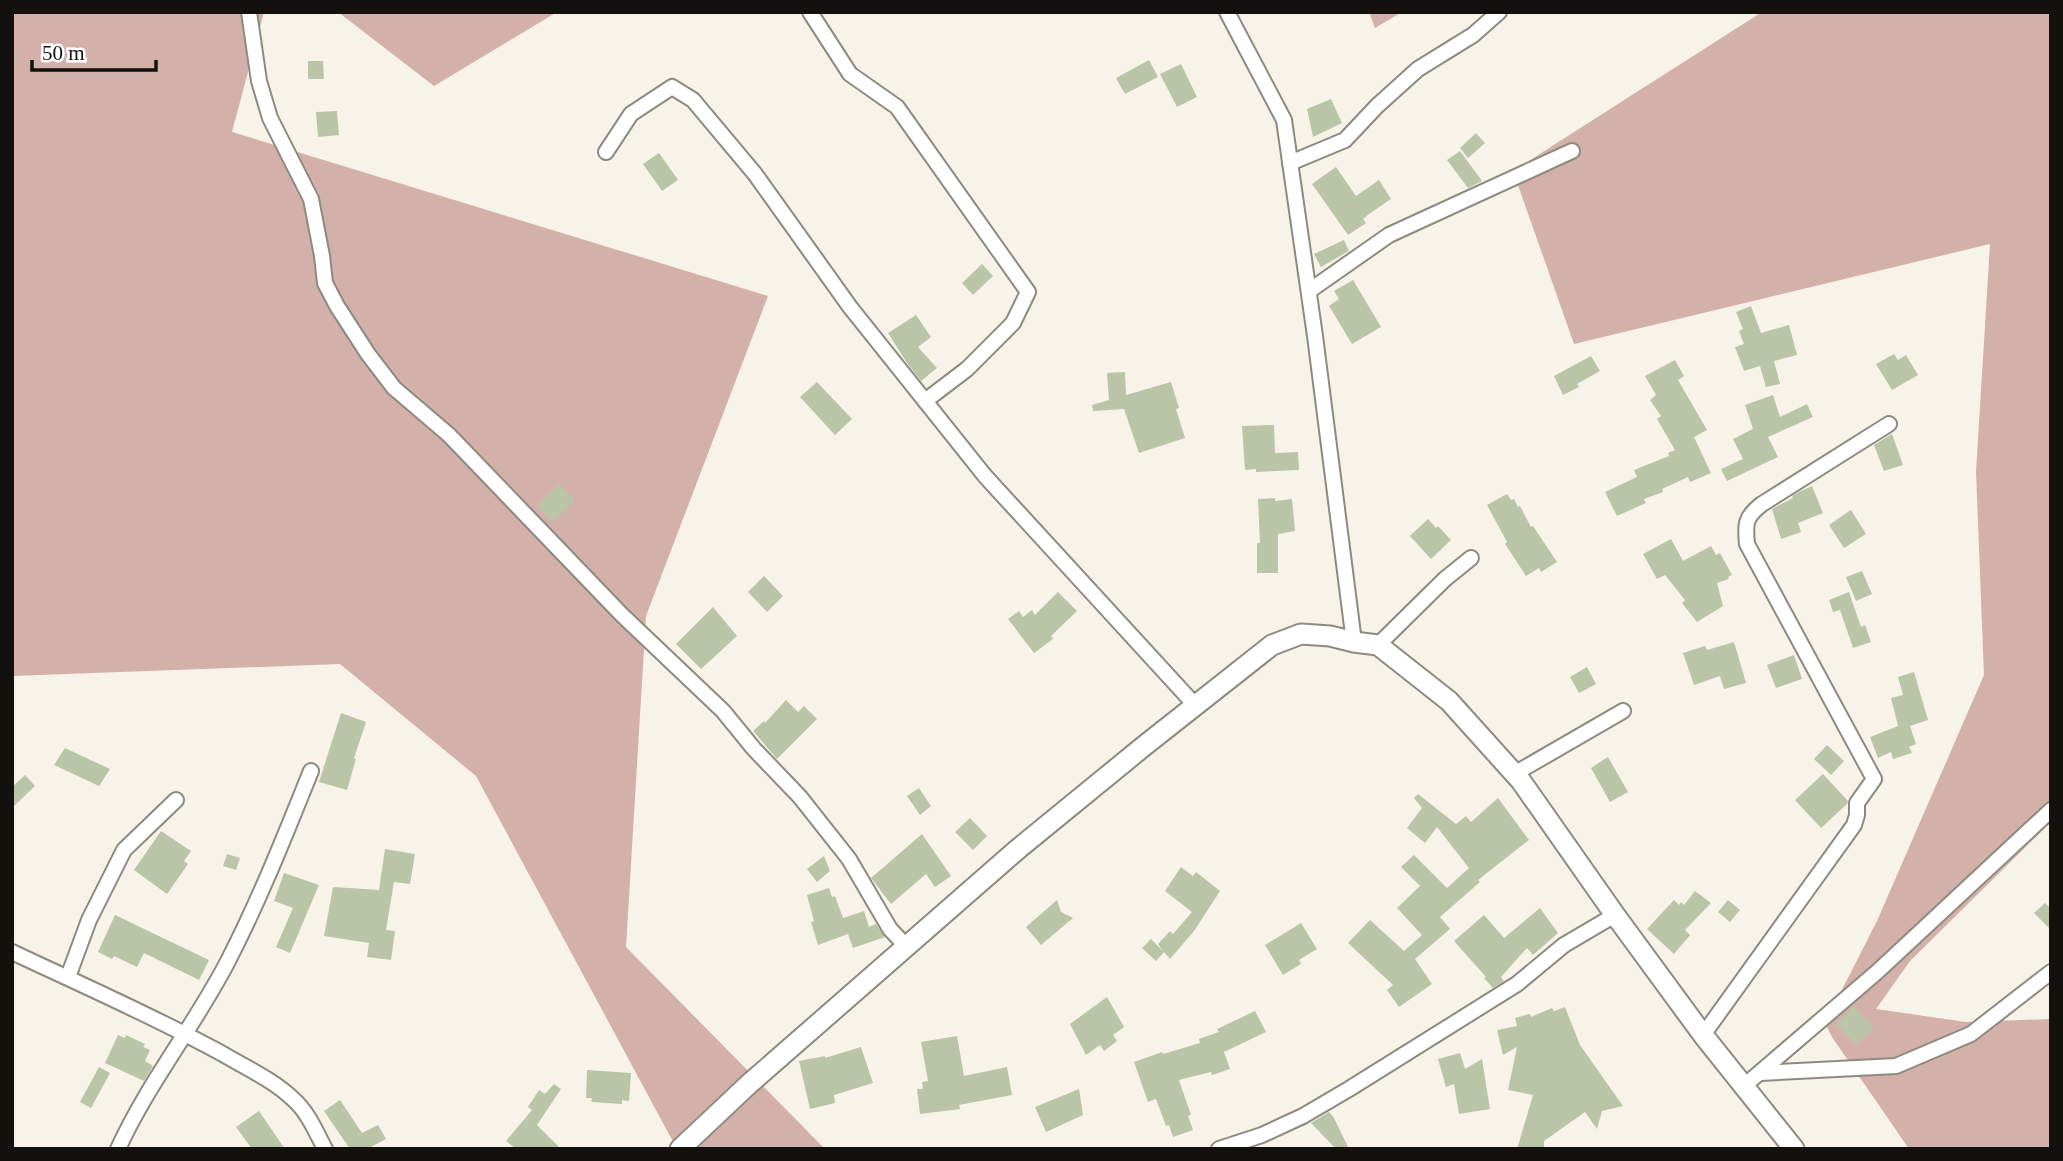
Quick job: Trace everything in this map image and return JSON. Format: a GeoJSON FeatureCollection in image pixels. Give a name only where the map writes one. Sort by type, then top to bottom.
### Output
{"type":"FeatureCollection","features":[{"type":"Feature","properties":{"kind":"street"},"geometry":{"type":"LineString","coordinates":[[249,12],[259,81],[270,118],[311,199],[325,283],[368,354],[394,388],[449,435],[622,615],[723,711],[754,749],[800,797],[849,859],[890,929],[906,946]]}},
{"type":"Feature","properties":{"kind":"street"},"geometry":{"type":"LineString","coordinates":[[810,12],[850,74],[897,107],[1028,292],[1013,323],[967,369],[926,401]]}},
{"type":"Feature","properties":{"kind":"street"},"geometry":{"type":"LineString","coordinates":[[1227,12],[1284,120],[1354,642]]}},
{"type":"Feature","properties":{"kind":"street"},"geometry":{"type":"LineString","coordinates":[[1290,163],[1345,140],[1418,69],[1473,35],[1499,12]]}},
{"type":"Feature","properties":{"kind":"street"},"geometry":{"type":"LineString","coordinates":[[606,152],[631,114],[672,87],[693,100],[755,174],[850,307],[985,475],[1195,705]]}},
{"type":"Feature","properties":{"kind":"street"},"geometry":{"type":"LineString","coordinates":[[1309,291],[1389,234],[1572,151]]}},
{"type":"Feature","properties":{"kind":"street"},"geometry":{"type":"LineString","coordinates":[[1703,1035],[1854,825],[1857,803],[1874,779],[1747,544],[1745,527],[1750,514],[1762,504],[1889,424]]}},
{"type":"Feature","properties":{"kind":"street"},"geometry":{"type":"LineString","coordinates":[[1378,645],[1445,579],[1471,558]]}},
{"type":"Feature","properties":{"kind":"street"},"geometry":{"type":"LineString","coordinates":[[680,1149],[906,946],[1029,841],[1272,645],[1301,634],[1330,636],[1378,645],[1449,701],[1514,774],[1703,1035],[1794,1149]]}},
{"type":"Feature","properties":{"kind":"street"},"geometry":{"type":"LineString","coordinates":[[1514,774],[1623,711]]}},
{"type":"Feature","properties":{"kind":"street"},"geometry":{"type":"LineString","coordinates":[[118,1149],[129,1125],[228,962],[267,879],[311,771]]}},
{"type":"Feature","properties":{"kind":"street"},"geometry":{"type":"LineString","coordinates":[[68,977],[89,920],[124,850],[176,800]]}},
{"type":"Feature","properties":{"kind":"street"},"geometry":{"type":"LineString","coordinates":[[1744,1086],[1877,972],[2051,810]]}},
{"type":"Feature","properties":{"kind":"street"},"geometry":{"type":"LineString","coordinates":[[1219,1149],[1262,1135],[1338,1096],[1517,984],[1564,945],[1615,915]]}},
{"type":"Feature","properties":{"kind":"street"},"geometry":{"type":"LineString","coordinates":[[12,952],[186,1034],[253,1071],[293,1099],[305,1112],[325,1149]]}},
{"type":"Feature","properties":{"kind":"street"},"geometry":{"type":"LineString","coordinates":[[1760,1073],[1896,1066],[1971,1034],[2051,972]]}},
{"type":"Feature","properties":{"kind":"shaded area"},"geometry":{"type":"Polygon","coordinates":[[[12,12],[264,12],[232,132],[768,296],[646,616],[626,947],[825,1149],[677,1149],[476,776],[340,664],[12,676],[12,12]]]}},
{"type":"Feature","properties":{"kind":"shaded area"},"geometry":{"type":"Polygon","coordinates":[[[338,12],[557,12],[434,86],[338,12]]]}},
{"type":"Feature","properties":{"kind":"shaded area"},"geometry":{"type":"Polygon","coordinates":[[[1369,12],[1402,12],[1375,28],[1369,12]]]}},
{"type":"Feature","properties":{"kind":"shaded area"},"geometry":{"type":"Polygon","coordinates":[[[1762,12],[2051,12],[2051,822],[1910,961],[1876,1009],[1966,1022],[2051,1019],[2051,1149],[1909,1149],[1825,1023],[1877,921],[1984,675],[1976,472],[1990,244],[1574,344],[1513,171],[1762,12]]]}},
{"type":"Feature","properties":{"kind":"building"},"geometry":{"type":"Polygon","coordinates":[[[1149,60],[1158,77],[1125,94],[1116,78],[1149,60]]]}},
{"type":"Feature","properties":{"kind":"building"},"geometry":{"type":"Polygon","coordinates":[[[308,61],[323,61],[324,79],[308,79],[308,61]]]}},
{"type":"Feature","properties":{"kind":"building"},"geometry":{"type":"Polygon","coordinates":[[[1181,64],[1197,97],[1177,107],[1160,74],[1181,64]]]}},
{"type":"Feature","properties":{"kind":"building"},"geometry":{"type":"Polygon","coordinates":[[[1331,99],[1342,123],[1313,137],[1307,109],[1331,99]]]}},
{"type":"Feature","properties":{"kind":"building"},"geometry":{"type":"Polygon","coordinates":[[[337,111],[339,135],[318,137],[316,112],[337,111]]]}},
{"type":"Feature","properties":{"kind":"building"},"geometry":{"type":"Polygon","coordinates":[[[1476,133],[1485,143],[1468,158],[1460,148],[1476,133]]]}},
{"type":"Feature","properties":{"kind":"building"},"geometry":{"type":"Polygon","coordinates":[[[1460,151],[1482,181],[1468,188],[1447,160],[1460,151]]]}},
{"type":"Feature","properties":{"kind":"building"},"geometry":{"type":"Polygon","coordinates":[[[659,153],[678,180],[662,191],[643,164],[659,153]]]}},
{"type":"Feature","properties":{"kind":"building"},"geometry":{"type":"Polygon","coordinates":[[[1336,167],[1356,196],[1379,180],[1391,199],[1363,219],[1366,223],[1348,235],[1312,184],[1336,167]]]}},
{"type":"Feature","properties":{"kind":"building"},"geometry":{"type":"Polygon","coordinates":[[[1344,240],[1349,251],[1321,267],[1314,254],[1344,240]]]}},
{"type":"Feature","properties":{"kind":"building"},"geometry":{"type":"Polygon","coordinates":[[[982,264],[993,276],[973,295],[962,283],[982,264]]]}},
{"type":"Feature","properties":{"kind":"building"},"geometry":{"type":"Polygon","coordinates":[[[1353,280],[1381,327],[1352,344],[1329,306],[1339,299],[1334,291],[1353,280]]]}},
{"type":"Feature","properties":{"kind":"building"},"geometry":{"type":"Polygon","coordinates":[[[1751,306],[1761,333],[1789,325],[1797,355],[1774,361],[1780,384],[1766,387],[1760,366],[1744,371],[1735,347],[1744,344],[1739,331],[1743,329],[1736,312],[1751,306]]]}},
{"type":"Feature","properties":{"kind":"building"},"geometry":{"type":"Polygon","coordinates":[[[916,315],[931,337],[918,347],[937,368],[921,381],[888,333],[916,315]]]}},
{"type":"Feature","properties":{"kind":"building"},"geometry":{"type":"Polygon","coordinates":[[[1894,354],[1898,360],[1906,355],[1918,375],[1892,390],[1876,364],[1894,354]]]}},
{"type":"Feature","properties":{"kind":"building"},"geometry":{"type":"Polygon","coordinates":[[[1591,356],[1600,371],[1563,395],[1554,376],[1591,356]]]}},
{"type":"Feature","properties":{"kind":"building"},"geometry":{"type":"Polygon","coordinates":[[[1675,360],[1684,376],[1678,380],[1707,430],[1694,437],[1711,473],[1690,482],[1688,477],[1662,489],[1663,492],[1644,499],[1646,503],[1617,516],[1605,492],[1637,477],[1634,470],[1669,456],[1668,453],[1675,450],[1657,419],[1661,416],[1650,400],[1656,395],[1645,376],[1675,360]]]}},
{"type":"Feature","properties":{"kind":"building"},"geometry":{"type":"Polygon","coordinates":[[[1125,372],[1126,395],[1171,382],[1185,438],[1139,453],[1124,409],[1093,411],[1092,405],[1109,400],[1107,373],[1125,372]]]}},
{"type":"Feature","properties":{"kind":"building"},"geometry":{"type":"Polygon","coordinates":[[[817,382],[852,419],[835,435],[800,397],[817,382]]]}},
{"type":"Feature","properties":{"kind":"building"},"geometry":{"type":"Polygon","coordinates":[[[1773,395],[1780,417],[1807,404],[1813,417],[1768,437],[1778,457],[1727,481],[1721,469],[1743,459],[1733,439],[1753,429],[1745,405],[1773,395]]]}},
{"type":"Feature","properties":{"kind":"building"},"geometry":{"type":"Polygon","coordinates":[[[1274,425],[1275,453],[1298,452],[1299,470],[1245,470],[1242,426],[1274,425]]]}},
{"type":"Feature","properties":{"kind":"building"},"geometry":{"type":"Polygon","coordinates":[[[1892,434],[1903,465],[1884,471],[1874,445],[1892,434]]]}},
{"type":"Feature","properties":{"kind":"building"},"geometry":{"type":"Polygon","coordinates":[[[559,484],[575,500],[553,522],[537,506],[559,484]]]}},
{"type":"Feature","properties":{"kind":"building"},"geometry":{"type":"Polygon","coordinates":[[[1812,486],[1823,513],[1798,523],[1801,532],[1781,539],[1772,509],[1812,486]]]}},
{"type":"Feature","properties":{"kind":"building"},"geometry":{"type":"Polygon","coordinates":[[[1507,494],[1520,506],[1531,527],[1533,526],[1557,562],[1541,572],[1539,568],[1526,576],[1505,544],[1507,542],[1487,505],[1507,494]]]}},
{"type":"Feature","properties":{"kind":"building"},"geometry":{"type":"Polygon","coordinates":[[[1275,498],[1275,501],[1292,499],[1295,531],[1278,534],[1278,573],[1257,573],[1257,543],[1260,543],[1258,499],[1275,498]]]}},
{"type":"Feature","properties":{"kind":"building"},"geometry":{"type":"Polygon","coordinates":[[[1851,510],[1866,534],[1844,548],[1829,525],[1851,510]]]}},
{"type":"Feature","properties":{"kind":"building"},"geometry":{"type":"Polygon","coordinates":[[[1428,519],[1451,540],[1431,559],[1410,536],[1428,519]]]}},
{"type":"Feature","properties":{"kind":"building"},"geometry":{"type":"Polygon","coordinates":[[[1671,539],[1683,561],[1711,546],[1716,555],[1720,553],[1732,575],[1729,579],[1717,583],[1723,606],[1697,622],[1682,603],[1685,600],[1665,575],[1657,579],[1643,554],[1671,539]]]}},
{"type":"Feature","properties":{"kind":"building"},"geometry":{"type":"Polygon","coordinates":[[[1862,571],[1872,594],[1856,601],[1846,577],[1862,571]]]}},
{"type":"Feature","properties":{"kind":"building"},"geometry":{"type":"Polygon","coordinates":[[[764,576],[783,596],[767,612],[748,592],[764,576]]]}},
{"type":"Feature","properties":{"kind":"building"},"geometry":{"type":"Polygon","coordinates":[[[1058,592],[1077,611],[1051,636],[1053,639],[1034,653],[1008,619],[1019,611],[1023,617],[1032,610],[1035,615],[1058,592]]]}},
{"type":"Feature","properties":{"kind":"building"},"geometry":{"type":"Polygon","coordinates":[[[1849,592],[1861,627],[1865,625],[1871,642],[1853,648],[1840,610],[1833,612],[1829,600],[1849,592]]]}},
{"type":"Feature","properties":{"kind":"building"},"geometry":{"type":"Polygon","coordinates":[[[713,607],[737,636],[701,669],[676,644],[713,607]]]}},
{"type":"Feature","properties":{"kind":"building"},"geometry":{"type":"Polygon","coordinates":[[[1734,642],[1746,683],[1724,689],[1720,676],[1694,685],[1683,653],[1705,646],[1707,650],[1734,642]]]}},
{"type":"Feature","properties":{"kind":"building"},"geometry":{"type":"Polygon","coordinates":[[[1794,655],[1802,679],[1776,688],[1767,665],[1794,655]]]}},
{"type":"Feature","properties":{"kind":"building"},"geometry":{"type":"Polygon","coordinates":[[[1587,667],[1596,684],[1579,693],[1570,677],[1587,667]]]}},
{"type":"Feature","properties":{"kind":"building"},"geometry":{"type":"Polygon","coordinates":[[[1914,672],[1928,720],[1910,726],[1916,744],[1909,747],[1912,753],[1893,759],[1891,752],[1878,758],[1870,737],[1898,726],[1891,698],[1903,695],[1898,677],[1914,672]]]}},
{"type":"Feature","properties":{"kind":"building"},"geometry":{"type":"Polygon","coordinates":[[[786,700],[798,712],[804,706],[817,719],[777,759],[753,731],[764,721],[765,723],[786,700]]]}},
{"type":"Feature","properties":{"kind":"building"},"geometry":{"type":"Polygon","coordinates":[[[341,713],[366,722],[347,790],[319,782],[341,713]]]}},
{"type":"Feature","properties":{"kind":"building"},"geometry":{"type":"Polygon","coordinates":[[[1827,745],[1844,761],[1831,775],[1814,759],[1827,745]]]}},
{"type":"Feature","properties":{"kind":"building"},"geometry":{"type":"Polygon","coordinates":[[[65,748],[110,769],[99,786],[54,765],[65,748]]]}},
{"type":"Feature","properties":{"kind":"building"},"geometry":{"type":"Polygon","coordinates":[[[1608,757],[1628,792],[1610,802],[1591,768],[1608,757]]]}},
{"type":"Feature","properties":{"kind":"building"},"geometry":{"type":"Polygon","coordinates":[[[1823,774],[1848,801],[1821,828],[1795,800],[1823,774]]]}},
{"type":"Feature","properties":{"kind":"building"},"geometry":{"type":"Polygon","coordinates":[[[25,775],[35,786],[12,808],[12,787],[25,775]]]}},
{"type":"Feature","properties":{"kind":"building"},"geometry":{"type":"Polygon","coordinates":[[[919,788],[931,806],[920,815],[907,796],[919,788]]]}},
{"type":"Feature","properties":{"kind":"building"},"geometry":{"type":"Polygon","coordinates":[[[1418,794],[1456,824],[1466,816],[1471,822],[1498,798],[1529,840],[1478,880],[1480,882],[1440,917],[1450,929],[1415,959],[1432,984],[1399,1007],[1387,990],[1393,985],[1348,943],[1370,920],[1404,951],[1422,935],[1397,908],[1420,886],[1401,867],[1414,855],[1447,888],[1469,868],[1437,827],[1425,843],[1407,828],[1422,808],[1414,798],[1418,794]]]}},
{"type":"Feature","properties":{"kind":"building"},"geometry":{"type":"Polygon","coordinates":[[[970,818],[987,836],[973,850],[955,832],[970,818]]]}},
{"type":"Feature","properties":{"kind":"building"},"geometry":{"type":"Polygon","coordinates":[[[161,831],[191,851],[184,861],[188,864],[167,894],[134,870],[161,831]]]}},
{"type":"Feature","properties":{"kind":"building"},"geometry":{"type":"Polygon","coordinates":[[[922,834],[951,876],[935,887],[926,874],[891,904],[871,878],[922,834]]]}},
{"type":"Feature","properties":{"kind":"building"},"geometry":{"type":"Polygon","coordinates":[[[385,849],[415,854],[410,884],[394,882],[386,930],[395,931],[391,960],[367,957],[369,943],[324,936],[333,887],[379,890],[385,849]]]}},
{"type":"Feature","properties":{"kind":"building"},"geometry":{"type":"Polygon","coordinates":[[[227,854],[240,858],[236,870],[223,866],[227,854]]]}},
{"type":"Feature","properties":{"kind":"building"},"geometry":{"type":"Polygon","coordinates":[[[824,856],[830,871],[817,882],[807,869],[824,856]]]}},
{"type":"Feature","properties":{"kind":"building"},"geometry":{"type":"Polygon","coordinates":[[[1181,867],[1193,876],[1196,872],[1220,891],[1194,931],[1170,959],[1164,952],[1156,961],[1142,948],[1151,939],[1163,951],[1158,944],[1170,931],[1173,934],[1192,912],[1165,891],[1181,867]]]}},
{"type":"Feature","properties":{"kind":"building"},"geometry":{"type":"Polygon","coordinates":[[[284,873],[319,885],[290,953],[276,947],[293,908],[274,901],[284,873]]]}},
{"type":"Feature","properties":{"kind":"building"},"geometry":{"type":"Polygon","coordinates":[[[829,888],[843,918],[864,911],[869,927],[876,924],[885,937],[853,948],[848,934],[818,945],[807,895],[829,888]]]}},
{"type":"Feature","properties":{"kind":"building"},"geometry":{"type":"Polygon","coordinates":[[[1695,891],[1711,903],[1685,930],[1690,935],[1674,954],[1647,929],[1674,900],[1679,905],[1681,902],[1684,905],[1695,891]]]}},
{"type":"Feature","properties":{"kind":"building"},"geometry":{"type":"Polygon","coordinates":[[[1057,900],[1061,912],[1073,918],[1041,945],[1026,927],[1057,900]]]}},
{"type":"Feature","properties":{"kind":"building"},"geometry":{"type":"Polygon","coordinates":[[[1728,900],[1740,910],[1730,922],[1718,912],[1728,900]]]}},
{"type":"Feature","properties":{"kind":"building"},"geometry":{"type":"Polygon","coordinates":[[[2045,903],[2051,909],[2051,930],[2034,913],[2045,903]]]}},
{"type":"Feature","properties":{"kind":"building"},"geometry":{"type":"Polygon","coordinates":[[[1540,908],[1558,933],[1533,955],[1527,948],[1501,977],[1504,981],[1493,988],[1454,941],[1484,915],[1504,938],[1540,908]]]}},
{"type":"Feature","properties":{"kind":"building"},"geometry":{"type":"Polygon","coordinates":[[[115,915],[209,960],[199,980],[144,953],[137,967],[98,952],[115,915]]]}},
{"type":"Feature","properties":{"kind":"building"},"geometry":{"type":"Polygon","coordinates":[[[1301,923],[1317,949],[1299,960],[1301,964],[1283,975],[1265,945],[1301,923]]]}},
{"type":"Feature","properties":{"kind":"building"},"geometry":{"type":"Polygon","coordinates":[[[1107,997],[1124,1027],[1113,1035],[1117,1041],[1104,1051],[1100,1045],[1086,1055],[1070,1024],[1107,997]]]}},
{"type":"Feature","properties":{"kind":"building"},"geometry":{"type":"Polygon","coordinates":[[[1853,1006],[1874,1028],[1856,1045],[1836,1024],[1853,1006]]]}},
{"type":"Feature","properties":{"kind":"building"},"geometry":{"type":"Polygon","coordinates":[[[1565,1007],[1580,1045],[1623,1106],[1602,1111],[1597,1129],[1585,1112],[1544,1141],[1544,1149],[1517,1149],[1533,1095],[1508,1090],[1517,1047],[1503,1055],[1497,1030],[1517,1026],[1515,1018],[1530,1014],[1531,1017],[1552,1008],[1554,1011],[1565,1007]]]}},
{"type":"Feature","properties":{"kind":"building"},"geometry":{"type":"Polygon","coordinates":[[[1255,1011],[1266,1032],[1224,1052],[1230,1069],[1179,1080],[1191,1115],[1188,1116],[1193,1130],[1173,1137],[1156,1099],[1148,1102],[1134,1062],[1200,1043],[1199,1039],[1219,1032],[1217,1029],[1255,1011]]]}},
{"type":"Feature","properties":{"kind":"building"},"geometry":{"type":"Polygon","coordinates":[[[118,1035],[125,1038],[126,1035],[145,1044],[143,1047],[150,1050],[145,1061],[153,1066],[144,1081],[105,1063],[118,1035]]]}},
{"type":"Feature","properties":{"kind":"building"},"geometry":{"type":"Polygon","coordinates":[[[957,1036],[964,1076],[1007,1067],[1012,1095],[959,1105],[960,1109],[920,1114],[917,1089],[923,1089],[922,1082],[928,1081],[921,1042],[957,1036]]]}},
{"type":"Feature","properties":{"kind":"building"},"geometry":{"type":"Polygon","coordinates":[[[861,1047],[873,1083],[834,1095],[835,1103],[810,1109],[799,1061],[825,1058],[861,1047]]]}},
{"type":"Feature","properties":{"kind":"building"},"geometry":{"type":"Polygon","coordinates":[[[1460,1053],[1465,1069],[1482,1059],[1490,1109],[1459,1114],[1454,1084],[1446,1087],[1438,1059],[1460,1053]]]}},
{"type":"Feature","properties":{"kind":"building"},"geometry":{"type":"Polygon","coordinates":[[[99,1067],[110,1073],[91,1108],[80,1102],[99,1067]]]}},
{"type":"Feature","properties":{"kind":"building"},"geometry":{"type":"Polygon","coordinates":[[[587,1070],[631,1073],[629,1101],[622,1100],[622,1104],[591,1102],[592,1098],[586,1098],[587,1070]]]}},
{"type":"Feature","properties":{"kind":"building"},"geometry":{"type":"Polygon","coordinates":[[[554,1084],[561,1089],[537,1125],[561,1149],[516,1149],[506,1141],[532,1110],[528,1107],[539,1090],[545,1094],[554,1084]]]}},
{"type":"Feature","properties":{"kind":"building"},"geometry":{"type":"Polygon","coordinates":[[[1079,1089],[1083,1115],[1046,1132],[1035,1107],[1079,1089]]]}},
{"type":"Feature","properties":{"kind":"building"},"geometry":{"type":"Polygon","coordinates":[[[340,1100],[362,1133],[378,1125],[386,1139],[367,1149],[350,1149],[324,1111],[340,1100]]]}},
{"type":"Feature","properties":{"kind":"building"},"geometry":{"type":"Polygon","coordinates":[[[259,1111],[285,1149],[252,1149],[236,1127],[259,1111]]]}},
{"type":"Feature","properties":{"kind":"building"},"geometry":{"type":"Polygon","coordinates":[[[1329,1112],[1349,1149],[1336,1149],[1311,1123],[1329,1112]]]}}]}
